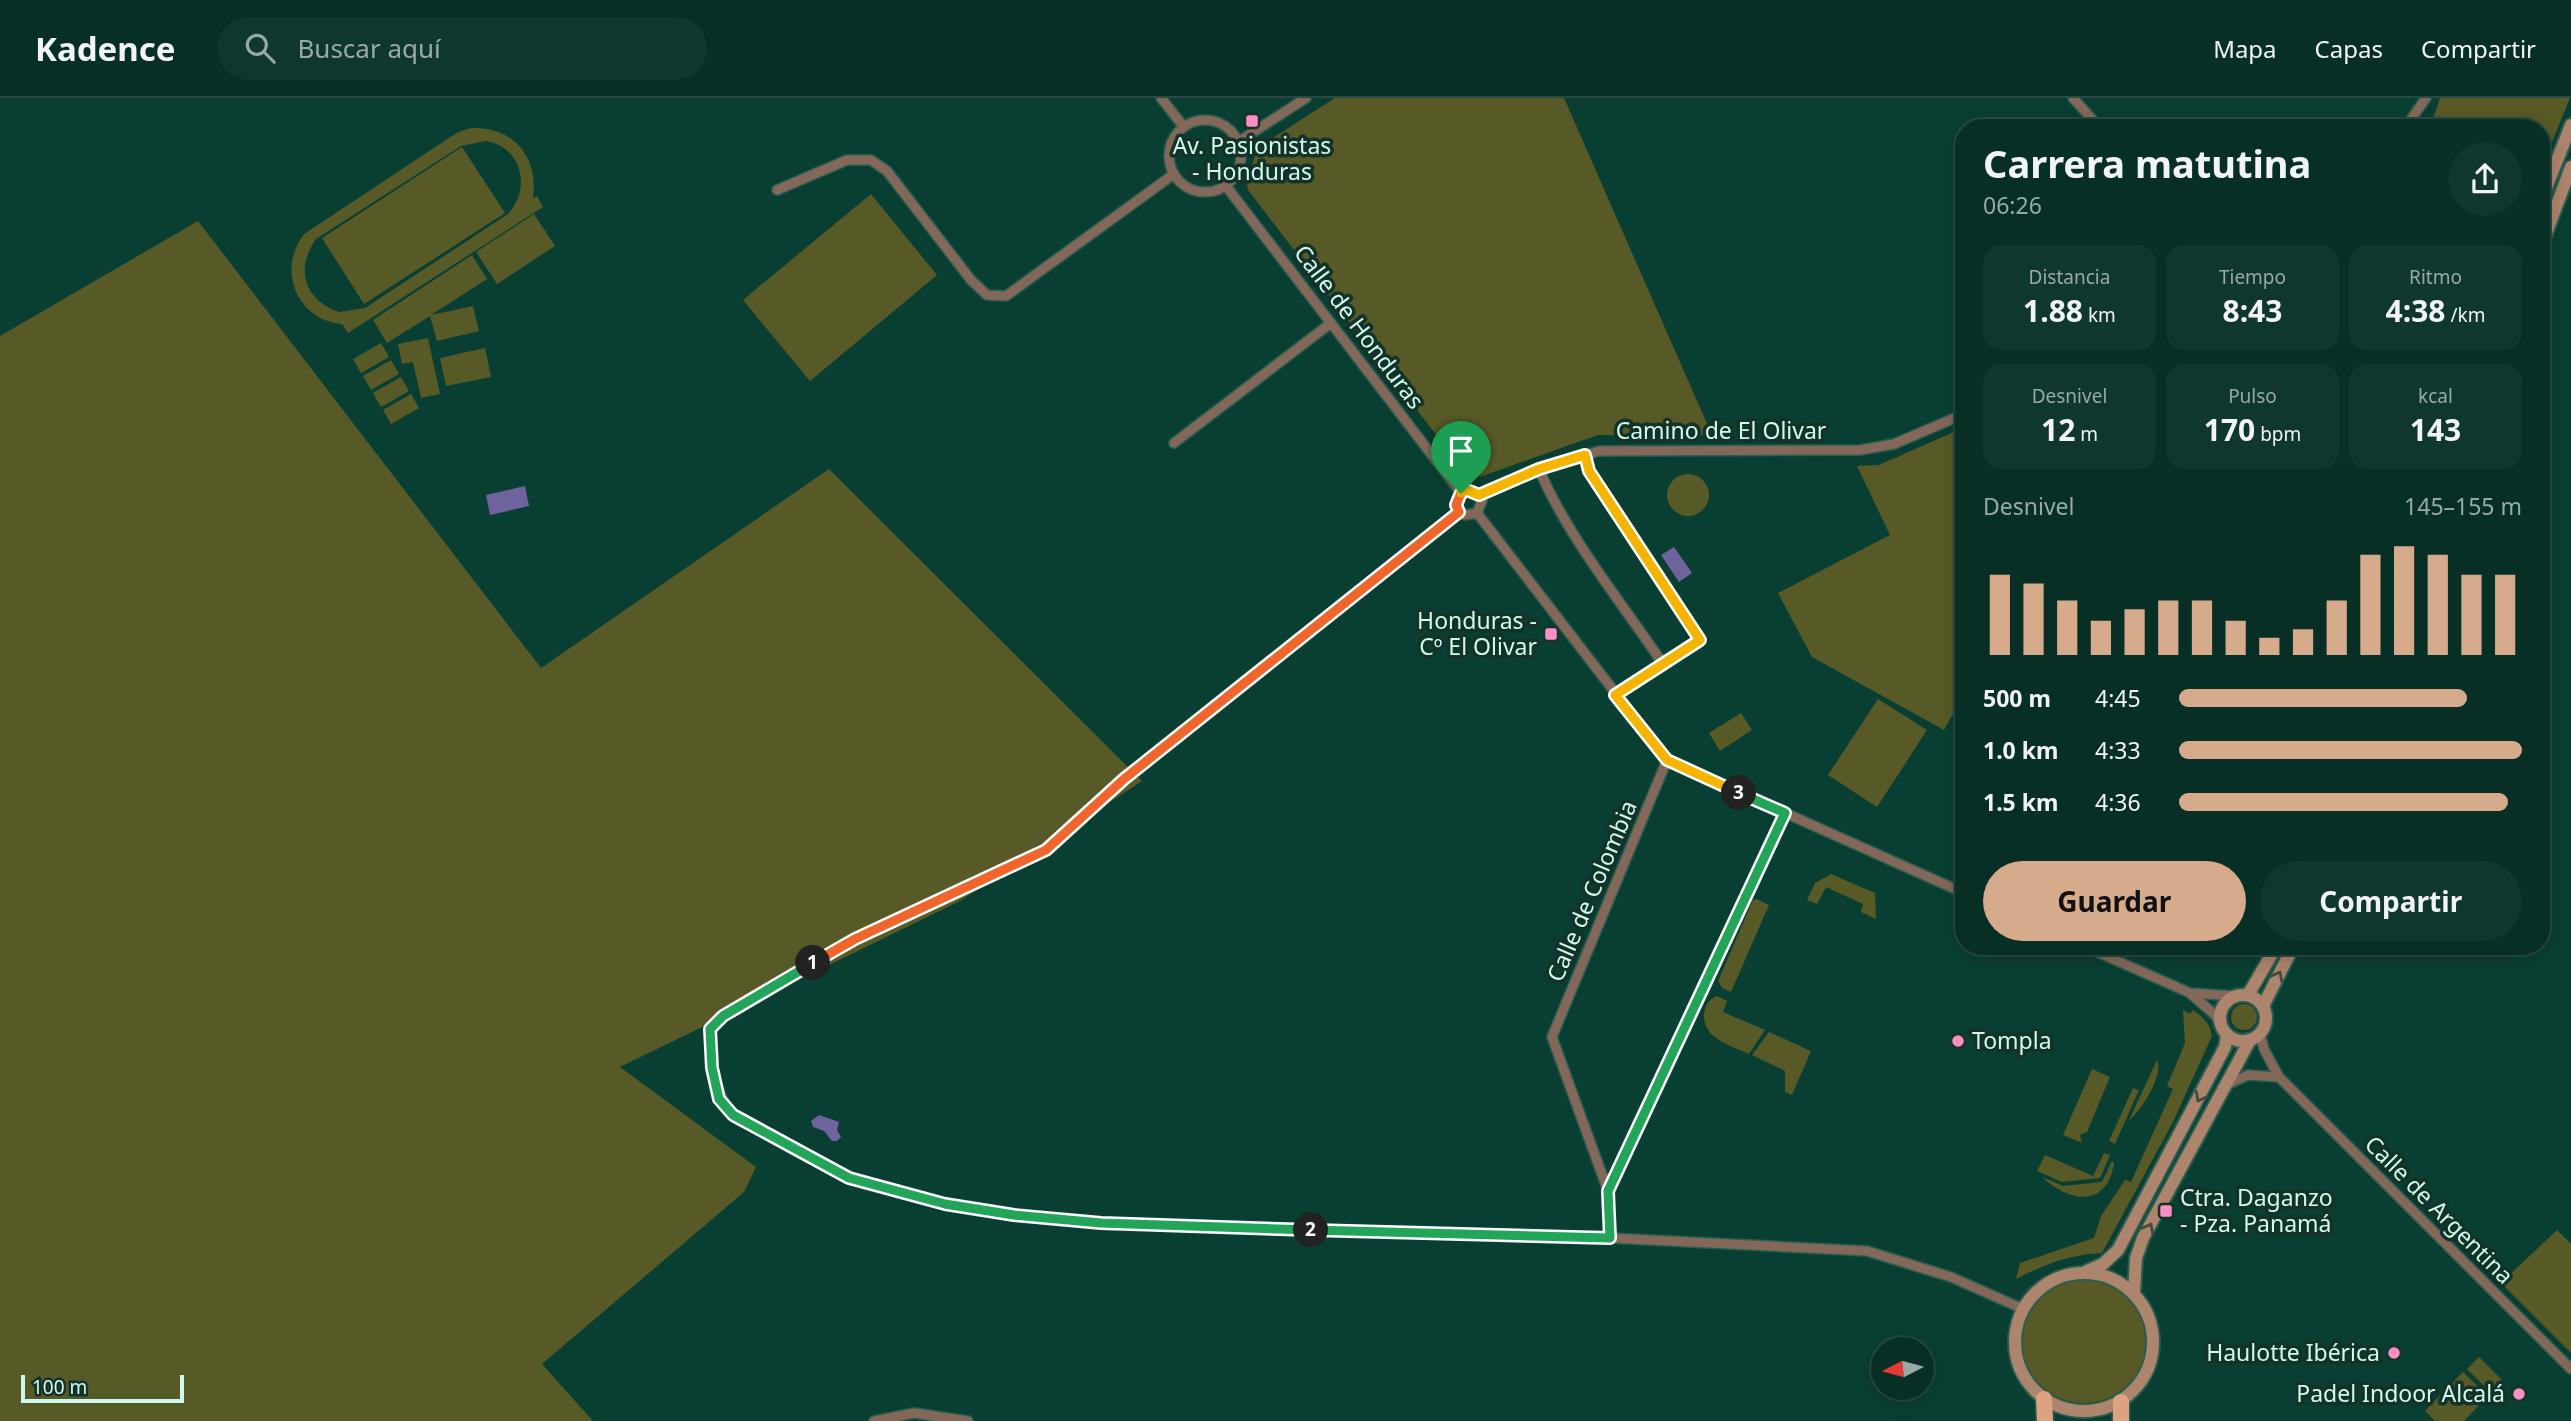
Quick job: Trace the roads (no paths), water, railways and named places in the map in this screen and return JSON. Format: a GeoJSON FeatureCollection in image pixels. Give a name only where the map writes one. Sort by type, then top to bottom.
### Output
{"type":"FeatureCollection","features":[{"type":"Feature","properties":{"kind":"highway"},"geometry":{"type":"LineString","coordinates":[[2044,1399],[2045,1421]]}},
{"type":"Feature","properties":{"kind":"highway"},"geometry":{"type":"LineString","coordinates":[[2121,1402],[2121,1421]]}},
{"type":"Feature","properties":{"kind":"main road"},"geometry":{"type":"LineString","coordinates":[[2550,178],[2571,125]]}},
{"type":"Feature","properties":{"kind":"main road"},"geometry":{"type":"LineString","coordinates":[[2550,223],[2571,167]]}},
{"type":"Feature","properties":{"kind":"main road"},"geometry":{"type":"LineString","coordinates":[[2085,1272],[2111,1279],[2134,1293],[2146,1310],[2153,1330],[2154,1351],[2148,1371],[2137,1388],[2121,1402],[2094,1412],[2067,1410],[2044,1399],[2021,1370],[2015,1350],[2016,1329],[2023,1309],[2049,1282],[2103,1264],[2118,1250],[2174,1149],[2225,1047],[2222,1008],[2242,995],[2270,955]]}},
{"type":"Feature","properties":{"kind":"main road"},"geometry":{"type":"LineString","coordinates":[[2263,1006],[2288,955]]}},
{"type":"Feature","properties":{"kind":"main road"},"geometry":{"type":"LineString","coordinates":[[2134,1293],[2136,1258],[2143,1238],[2267,1017],[2263,1006],[2242,995]]}},
{"type":"Feature","properties":{"kind":"main road"},"geometry":{"type":"LineString","coordinates":[[2224,1030],[2238,1041],[2255,1037]]}},
{"type":"Feature","properties":{"kind":"street"},"geometry":{"type":"LineString","coordinates":[[1161,98],[1184,127]]}},
{"type":"Feature","properties":{"kind":"street"},"geometry":{"type":"LineString","coordinates":[[1238,142],[1306,98]]}},
{"type":"Feature","properties":{"kind":"street"},"geometry":{"type":"LineString","coordinates":[[2073,98],[2092,119]]}},
{"type":"Feature","properties":{"kind":"street"},"geometry":{"type":"LineString","coordinates":[[2411,119],[2426,98]]}},
{"type":"Feature","properties":{"kind":"street"},"geometry":{"type":"LineString","coordinates":[[1194,122],[1215,122],[1224,126],[1238,142],[1239,166],[1226,186],[1203,192],[1191,190],[1174,174],[1169,153],[1177,134],[1194,122]]}},
{"type":"Feature","properties":{"kind":"street"},"geometry":{"type":"LineString","coordinates":[[777,190],[847,160],[870,160],[887,171],[971,280],[986,295],[1006,296],[1174,174]]}},
{"type":"Feature","properties":{"kind":"street","name":"Calle de Honduras"},"geometry":{"type":"LineString","coordinates":[[1226,186],[1461,493]]}},
{"type":"Feature","properties":{"kind":"street"},"geometry":{"type":"LineString","coordinates":[[1174,443],[1331,323]]}},
{"type":"Feature","properties":{"kind":"street","name":"Camino de El Olivar"},"geometry":{"type":"LineString","coordinates":[[1479,495],[1539,469],[1598,450],[1860,450],[1894,444],[1955,418]]}},
{"type":"Feature","properties":{"kind":"street"},"geometry":{"type":"LineString","coordinates":[[1585,455],[1589,471],[1700,640],[1615,695]]}},
{"type":"Feature","properties":{"kind":"street"},"geometry":{"type":"LineString","coordinates":[[1539,469],[1547,488],[1663,664]]}},
{"type":"Feature","properties":{"kind":"street"},"geometry":{"type":"LineString","coordinates":[[1467,490],[1479,495],[1481,508],[1477,513],[1471,516],[1459,512],[1456,505],[1461,493],[1467,490]]}},
{"type":"Feature","properties":{"kind":"street"},"geometry":{"type":"LineString","coordinates":[[1459,512],[1124,779],[1046,850],[855,939],[723,1016],[710,1029],[712,1068],[719,1099],[733,1115],[785,1146],[849,1178],[945,1204],[1014,1215],[1101,1223],[1610,1238],[1867,1251],[1951,1277],[2023,1309]]}},
{"type":"Feature","properties":{"kind":"street"},"geometry":{"type":"LineString","coordinates":[[1477,513],[1667,760],[1955,889]]}},
{"type":"Feature","properties":{"kind":"street","name":"Calle de Colombia"},"geometry":{"type":"LineString","coordinates":[[1608,1191],[1552,1037],[1667,760]]}},
{"type":"Feature","properties":{"kind":"street"},"geometry":{"type":"LineString","coordinates":[[1610,1238],[1608,1191],[1785,813]]}},
{"type":"Feature","properties":{"kind":"street"},"geometry":{"type":"LineString","coordinates":[[2104,955],[2190,993],[2218,997],[2242,995]]}},
{"type":"Feature","properties":{"kind":"street"},"geometry":{"type":"LineString","coordinates":[[2190,993],[2215,1015],[2224,1030]]}},
{"type":"Feature","properties":{"kind":"street","name":"Calle de Argentina"},"geometry":{"type":"LineString","coordinates":[[2255,1037],[2279,1077],[2571,1369]]}},
{"type":"Feature","properties":{"kind":"street"},"geometry":{"type":"LineString","coordinates":[[2228,1084],[2248,1075],[2279,1077]]}},
{"type":"Feature","properties":{"kind":"street"},"geometry":{"type":"LineString","coordinates":[[874,1421],[914,1413],[968,1421]]}},
{"type":"Feature","properties":{"kind":"place","name":"Av. Pasionistas - Honduras"},"geometry":{"type":"Point","coordinates":[1252,121]}},
{"type":"Feature","properties":{"kind":"place","name":"Honduras - Cº El Olivar"},"geometry":{"type":"Point","coordinates":[1551,634]}},
{"type":"Feature","properties":{"kind":"place","name":"Tompla"},"geometry":{"type":"Point","coordinates":[1958,1041]}},
{"type":"Feature","properties":{"kind":"place","name":"Ctra. Daganzo - Pza. Panamá"},"geometry":{"type":"Point","coordinates":[2166,1211]}},
{"type":"Feature","properties":{"kind":"place","name":"Haulotte Ibérica"},"geometry":{"type":"Point","coordinates":[2394,1353]}},
{"type":"Feature","properties":{"kind":"place","name":"Padel Indoor Alcalá"},"geometry":{"type":"Point","coordinates":[2519,1394]}}]}
